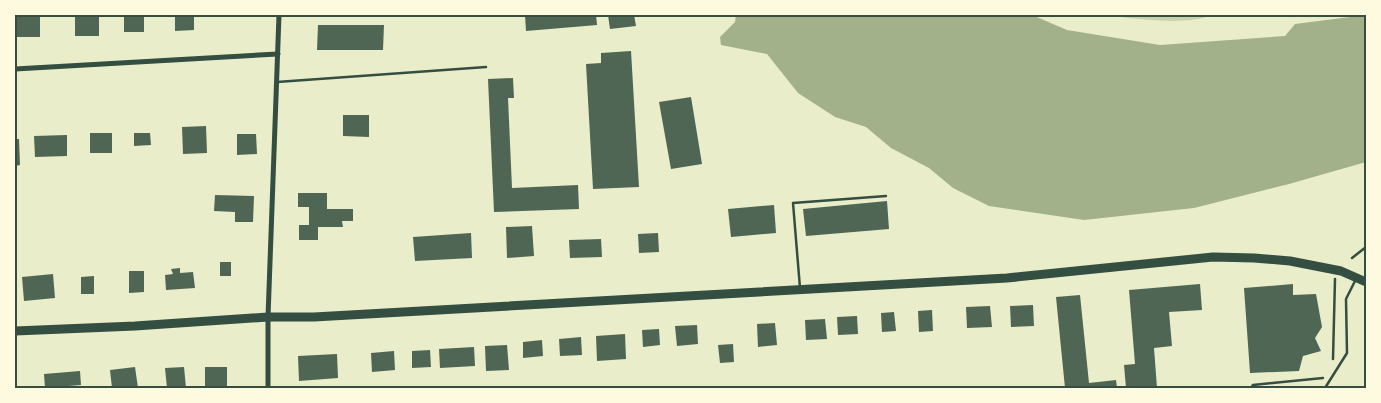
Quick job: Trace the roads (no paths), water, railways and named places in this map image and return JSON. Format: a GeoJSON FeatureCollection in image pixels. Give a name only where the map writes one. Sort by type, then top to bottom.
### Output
{"type":"FeatureCollection","features":[{"type":"Feature","properties":{"kind":"highway"},"geometry":{"type":"LineString","coordinates":[[15,331],[135,326],[268,317],[334,316],[1007,278],[1213,257],[1290,261],[1341,271],[1366,282]]}},
{"type":"Feature","properties":{"kind":"street"},"geometry":{"type":"LineString","coordinates":[[268,388],[268,317],[279,15]]}},
{"type":"Feature","properties":{"kind":"street"},"geometry":{"type":"LineString","coordinates":[[15,69],[278,54]]}},
{"type":"Feature","properties":{"kind":"lane"},"geometry":{"type":"LineString","coordinates":[[277,82],[486,67]]}},
{"type":"Feature","properties":{"kind":"lane"},"geometry":{"type":"LineString","coordinates":[[800,290],[793,203],[886,196]]}},
{"type":"Feature","properties":{"kind":"lane"},"geometry":{"type":"LineString","coordinates":[[1325,388],[1348,353],[1346,299],[1356,278]]}}]}
